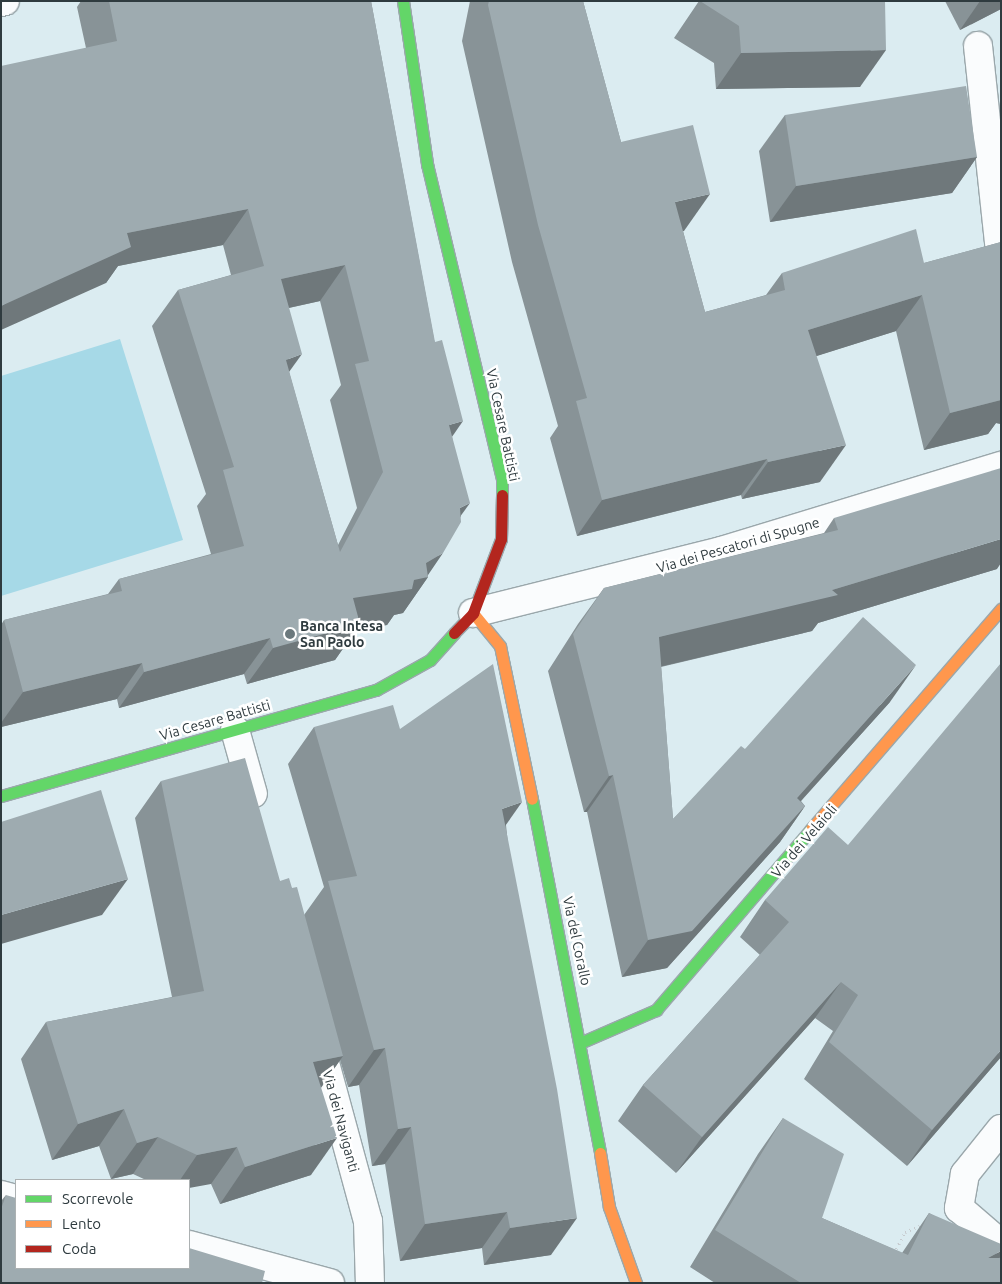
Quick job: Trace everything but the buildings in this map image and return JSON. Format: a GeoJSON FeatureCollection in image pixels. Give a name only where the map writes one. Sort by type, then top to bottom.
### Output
{"type":"FeatureCollection","features":[{"type":"Feature","properties":{"kind":"street","name":"Via Cesare Battisti"},"geometry":{"type":"LineString","coordinates":[[1,796],[376,690],[430,660],[473,613],[501,539],[502,480],[427,164],[403,1]]}},
{"type":"Feature","properties":{"kind":"street"},"geometry":{"type":"LineString","coordinates":[[978,46],[1001,260]]}},
{"type":"Feature","properties":{"kind":"street","name":"Via dei Pescatori di Spugne"},"geometry":{"type":"LineString","coordinates":[[473,613],[720,551],[1001,466]]}},
{"type":"Feature","properties":{"kind":"street","name":"Via dei Velaioli"},"geometry":{"type":"LineString","coordinates":[[582,1042],[656,1010],[1001,609]]}},
{"type":"Feature","properties":{"kind":"street","name":"Via del Corallo"},"geometry":{"type":"LineString","coordinates":[[473,613],[500,646],[582,1042],[609,1207],[636,1283]]}},
{"type":"Feature","properties":{"kind":"street"},"geometry":{"type":"LineString","coordinates":[[236,730],[259,817]]}},
{"type":"Feature","properties":{"kind":"street","name":"Via dei Naviganti"},"geometry":{"type":"LineString","coordinates":[[313,1019],[368,1221],[370,1283]]}},
{"type":"Feature","properties":{"kind":"street"},"geometry":{"type":"LineString","coordinates":[[1001,1128],[965,1174],[958,1208],[1001,1244]]}},
{"type":"Feature","properties":{"kind":"street"},"geometry":{"type":"LineString","coordinates":[[1,1195],[15,1199]]}},
{"type":"Feature","properties":{"kind":"street"},"geometry":{"type":"LineString","coordinates":[[190,1245],[330,1283]]}},
{"type":"Feature","properties":{"kind":"path"},"geometry":{"type":"LineString","coordinates":[[892,1257],[905,1232],[958,1208]]}},
{"type":"Feature","properties":{"kind":"shaded area"},"geometry":{"type":"Polygon","coordinates":[[[120,339],[183,540],[1,596],[1,376],[120,339]]]}},
{"type":"Feature","properties":{"kind":"traffic: fast"},"geometry":{"type":"LineString","coordinates":[[403,1],[427,164],[502,480],[502,495]]}},
{"type":"Feature","properties":{"kind":"traffic: fast"},"geometry":{"type":"LineString","coordinates":[[1,796],[376,690],[430,660],[454,633]]}},
{"type":"Feature","properties":{"kind":"traffic: fast"},"geometry":{"type":"LineString","coordinates":[[532,799],[600,1153]]}},
{"type":"Feature","properties":{"kind":"traffic: fast"},"geometry":{"type":"LineString","coordinates":[[582,1042],[656,1010],[811,829]]}},
{"type":"Feature","properties":{"kind":"traffic: slow"},"geometry":{"type":"LineString","coordinates":[[811,829],[1001,609]]}},
{"type":"Feature","properties":{"kind":"traffic: slow"},"geometry":{"type":"LineString","coordinates":[[473,613],[500,646],[532,799]]}},
{"type":"Feature","properties":{"kind":"traffic: slow"},"geometry":{"type":"LineString","coordinates":[[600,1153],[609,1207],[636,1283]]}},
{"type":"Feature","properties":{"kind":"traffic: jam"},"geometry":{"type":"LineString","coordinates":[[454,633],[473,613],[501,539],[502,495]]}},
{"type":"Feature","properties":{"kind":"place","name":"Banca Intesa San Paolo"},"geometry":{"type":"Point","coordinates":[290,634]}}]}
